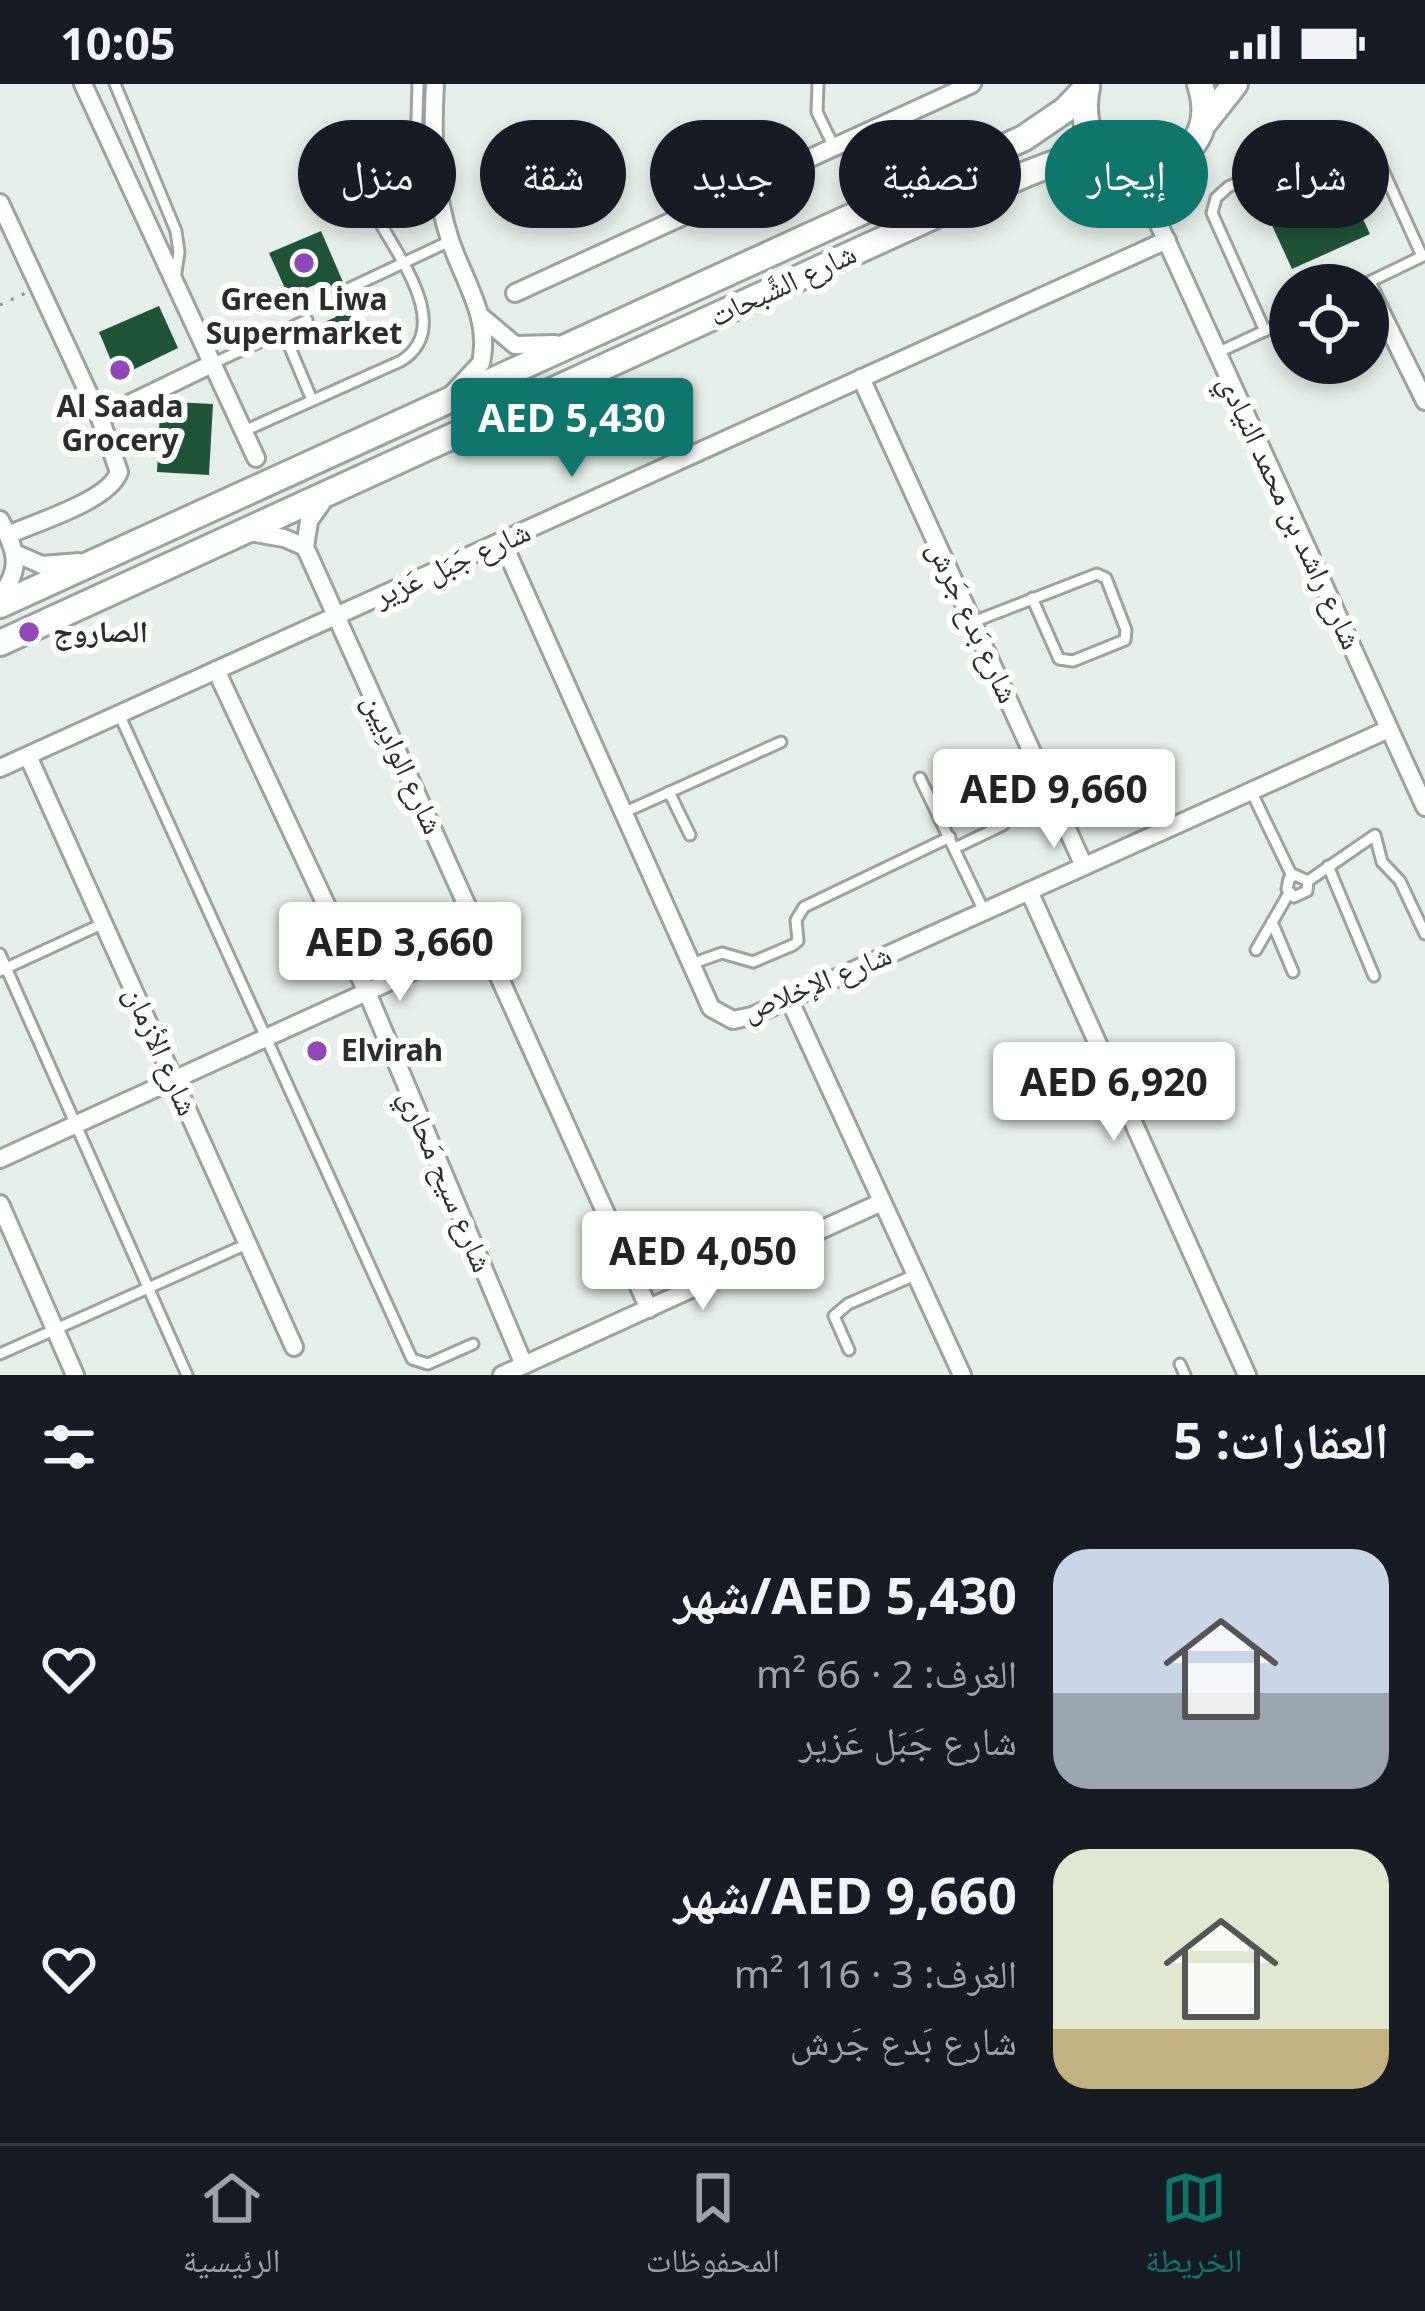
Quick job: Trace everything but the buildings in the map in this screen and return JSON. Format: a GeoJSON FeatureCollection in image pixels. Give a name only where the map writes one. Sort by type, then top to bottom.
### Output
{"type":"FeatureCollection","features":[{"type":"Feature","properties":{"kind":"street"},"geometry":{"type":"LineString","coordinates":[[83,84],[256,458]]}},
{"type":"Feature","properties":{"kind":"street"},"geometry":{"type":"LineString","coordinates":[[433,120],[435,84]]}},
{"type":"Feature","properties":{"kind":"street"},"geometry":{"type":"LineString","coordinates":[[515,293],[972,84]]}},
{"type":"Feature","properties":{"kind":"street"},"geometry":{"type":"LineString","coordinates":[[1200,84],[1203,120]]}},
{"type":"Feature","properties":{"kind":"street"},"geometry":{"type":"LineString","coordinates":[[1206,120],[1235,84]]}},
{"type":"Feature","properties":{"kind":"street"},"geometry":{"type":"LineString","coordinates":[[1085,120],[1087,85]]}},
{"type":"Feature","properties":{"kind":"street","name":"شارع الشَّبحات"},"geometry":{"type":"LineString","coordinates":[[1021,140],[1066,110],[1087,85]]}},
{"type":"Feature","properties":{"kind":"street","name":"شارع الشَّبحات"},"geometry":{"type":"LineString","coordinates":[[0,643],[1045,167]]}},
{"type":"Feature","properties":{"kind":"street"},"geometry":{"type":"LineString","coordinates":[[0,203],[118,463],[110,488],[4,527],[17,554],[15,575],[0,600]]}},
{"type":"Feature","properties":{"kind":"street","name":"شارع الشَّبحات"},"geometry":{"type":"LineString","coordinates":[[0,600],[839,224]]}},
{"type":"Feature","properties":{"kind":"street"},"geometry":{"type":"LineString","coordinates":[[443,402],[481,363],[482,318],[447,228]]}},
{"type":"Feature","properties":{"kind":"street","name":"شارع راشد بن محمد النيادي"},"geometry":{"type":"LineString","coordinates":[[1161,228],[1425,807]]}},
{"type":"Feature","properties":{"kind":"street","name":"شارع جَبَل عَزير"},"geometry":{"type":"LineString","coordinates":[[0,768],[1166,240]]}},
{"type":"Feature","properties":{"kind":"street"},"geometry":{"type":"LineString","coordinates":[[482,318],[507,340],[525,347],[582,339]]}},
{"type":"Feature","properties":{"kind":"street"},"geometry":{"type":"LineString","coordinates":[[1389,329],[1425,401]]}},
{"type":"Feature","properties":{"kind":"street"},"geometry":{"type":"LineString","coordinates":[[100,418],[214,363]]}},
{"type":"Feature","properties":{"kind":"street","name":"شارع بَدع جَرش"},"geometry":{"type":"LineString","coordinates":[[861,378],[1084,866]]}},
{"type":"Feature","properties":{"kind":"street"},"geometry":{"type":"LineString","coordinates":[[248,531],[305,547],[309,521],[328,494]]}},
{"type":"Feature","properties":{"kind":"street","name":"شارع الإخلاص"},"geometry":{"type":"LineString","coordinates":[[502,541],[711,1008],[733,1020],[790,999],[1389,729]]}},
{"type":"Feature","properties":{"kind":"street","name":"شارع الوادِيين"},"geometry":{"type":"LineString","coordinates":[[305,547],[649,1309]]}},
{"type":"Feature","properties":{"kind":"street"},"geometry":{"type":"LineString","coordinates":[[17,554],[42,565],[59,566],[99,558]]}},
{"type":"Feature","properties":{"kind":"street","name":"شارع سيح مَحاري"},"geometry":{"type":"LineString","coordinates":[[216,670],[367,992],[524,1365]]}},
{"type":"Feature","properties":{"kind":"street","name":"شارع الأزمان"},"geometry":{"type":"LineString","coordinates":[[28,756],[294,1347]]}},
{"type":"Feature","properties":{"kind":"street"},"geometry":{"type":"LineString","coordinates":[[1029,891],[1246,1375]]}},
{"type":"Feature","properties":{"kind":"street"},"geometry":{"type":"LineString","coordinates":[[0,1159],[483,939]]}},
{"type":"Feature","properties":{"kind":"street"},"geometry":{"type":"LineString","coordinates":[[790,999],[962,1375]]}},
{"type":"Feature","properties":{"kind":"street"},"geometry":{"type":"LineString","coordinates":[[502,1375],[882,1202]]}},
{"type":"Feature","properties":{"kind":"street"},"geometry":{"type":"LineString","coordinates":[[0,1204],[75,1375]]}},
{"type":"Feature","properties":{"kind":"lane"},"geometry":{"type":"LineString","coordinates":[[115,84],[176,231],[179,252],[174,284]]}},
{"type":"Feature","properties":{"kind":"lane"},"geometry":{"type":"LineString","coordinates":[[417,120],[418,84]]}},
{"type":"Feature","properties":{"kind":"lane"},"geometry":{"type":"LineString","coordinates":[[818,84],[818,112],[834,148]]}},
{"type":"Feature","properties":{"kind":"lane"},"geometry":{"type":"LineString","coordinates":[[1264,331],[1212,214],[1216,197],[1323,143],[1338,137],[1354,139],[1378,159],[1424,256],[1389,274]]}},
{"type":"Feature","properties":{"kind":"lane"},"geometry":{"type":"LineString","coordinates":[[244,431],[401,361],[418,347],[425,315],[383,228]]}},
{"type":"Feature","properties":{"kind":"lane"},"geometry":{"type":"LineString","coordinates":[[350,288],[450,241]]}},
{"type":"Feature","properties":{"kind":"lane"},"geometry":{"type":"LineString","coordinates":[[214,363],[307,320]]}},
{"type":"Feature","properties":{"kind":"lane"},"geometry":{"type":"LineString","coordinates":[[1217,352],[1269,329]]}},
{"type":"Feature","properties":{"kind":"lane"},"geometry":{"type":"LineString","coordinates":[[283,331],[312,400]]}},
{"type":"Feature","properties":{"kind":"lane"},"geometry":{"type":"LineString","coordinates":[[973,622],[1033,598],[1102,574],[1126,636],[1073,661],[1059,659],[1033,598]]}},
{"type":"Feature","properties":{"kind":"lane"},"geometry":{"type":"LineString","coordinates":[[119,714],[412,1359],[428,1364],[473,1344]]}},
{"type":"Feature","properties":{"kind":"lane"},"geometry":{"type":"LineString","coordinates":[[623,813],[781,742]]}},
{"type":"Feature","properties":{"kind":"lane"},"geometry":{"type":"LineString","coordinates":[[691,964],[722,953],[754,962],[793,945],[798,941],[796,920],[804,907],[952,842],[1003,825],[1004,801],[989,765]]}},
{"type":"Feature","properties":{"kind":"lane"},"geometry":{"type":"LineString","coordinates":[[920,778],[984,911]]}},
{"type":"Feature","properties":{"kind":"lane"},"geometry":{"type":"LineString","coordinates":[[1251,791],[1292,876]]}},
{"type":"Feature","properties":{"kind":"lane"},"geometry":{"type":"LineString","coordinates":[[669,792],[690,835]]}},
{"type":"Feature","properties":{"kind":"lane"},"geometry":{"type":"LineString","coordinates":[[1288,892],[1294,897],[1305,894],[1308,880],[1376,835],[1382,862],[1400,881],[1425,934]]}},
{"type":"Feature","properties":{"kind":"lane"},"geometry":{"type":"LineString","coordinates":[[1328,866],[1374,976]]}},
{"type":"Feature","properties":{"kind":"lane"},"geometry":{"type":"LineString","coordinates":[[1256,950],[1288,892],[1287,882],[1299,874],[1308,880]]}},
{"type":"Feature","properties":{"kind":"lane"},"geometry":{"type":"LineString","coordinates":[[1272,922],[1293,972]]}},
{"type":"Feature","properties":{"kind":"lane"},"geometry":{"type":"LineString","coordinates":[[3,970],[104,923]]}},
{"type":"Feature","properties":{"kind":"lane"},"geometry":{"type":"LineString","coordinates":[[0,954],[3,970],[188,1375]]}},
{"type":"Feature","properties":{"kind":"lane"},"geometry":{"type":"LineString","coordinates":[[0,1354],[248,1244]]}},
{"type":"Feature","properties":{"kind":"lane"},"geometry":{"type":"LineString","coordinates":[[849,1351],[835,1316],[848,1304],[916,1274]]}},
{"type":"Feature","properties":{"kind":"path"},"geometry":{"type":"LineString","coordinates":[[0,305],[38,287]]}},
{"type":"Feature","properties":{"kind":"place","name":"Green Liwa Supermarket"},"geometry":{"type":"Point","coordinates":[304,263]}},
{"type":"Feature","properties":{"kind":"place","name":"Al Saada Grocery"},"geometry":{"type":"Point","coordinates":[120,370]}},
{"type":"Feature","properties":{"kind":"place","name":"الصاروج"},"geometry":{"type":"Point","coordinates":[29,632]}},
{"type":"Feature","properties":{"kind":"place","name":"Elvirah"},"geometry":{"type":"Point","coordinates":[317,1051]}}]}
